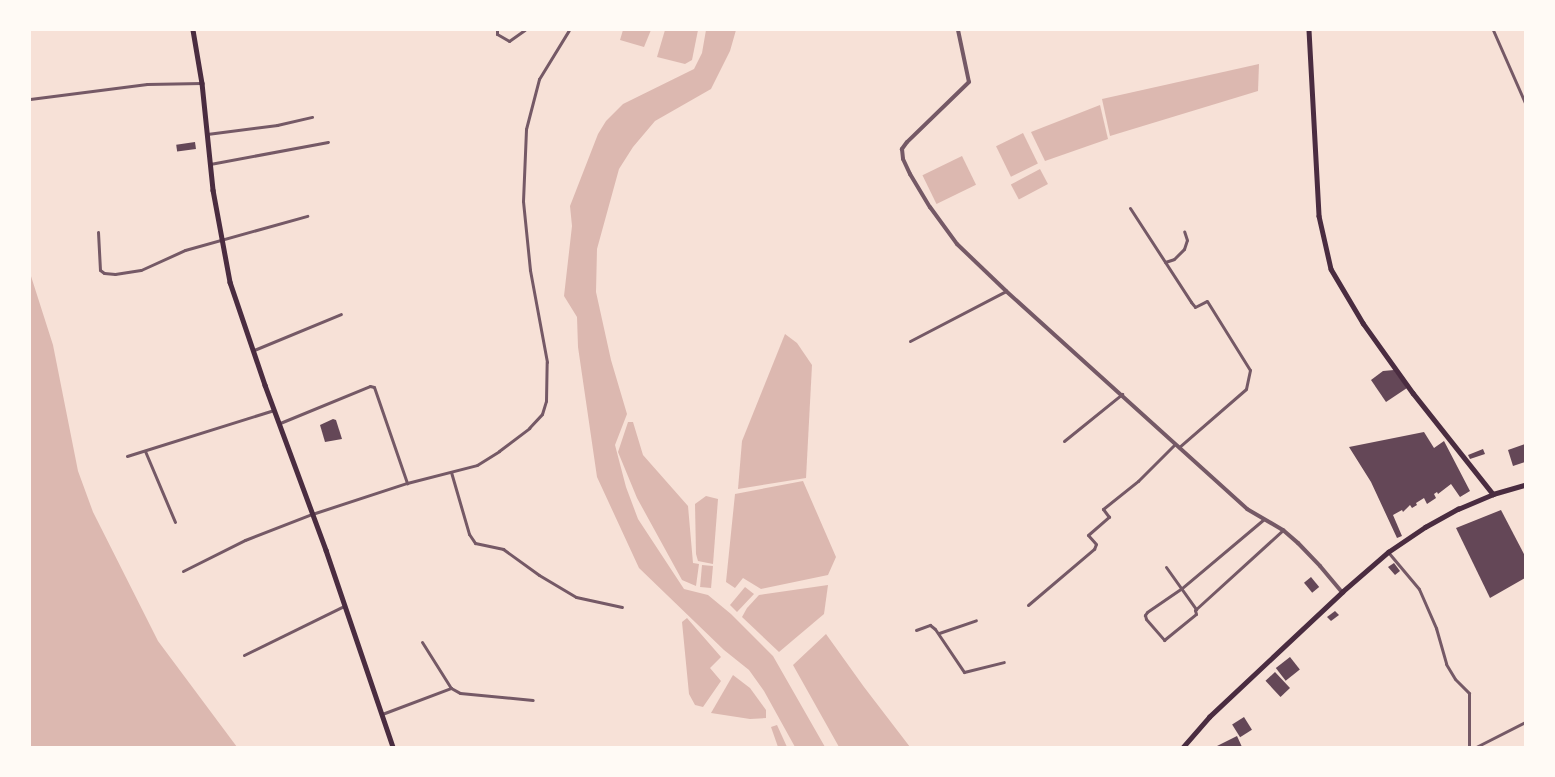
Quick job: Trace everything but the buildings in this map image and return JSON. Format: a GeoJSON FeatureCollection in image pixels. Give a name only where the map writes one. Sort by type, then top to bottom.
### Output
{"type":"FeatureCollection","features":[{"type":"Feature","properties":{"kind":"main road"},"geometry":{"type":"LineString","coordinates":[[193,30],[202,83],[210,164],[221,241],[230,282],[393,747]]}},
{"type":"Feature","properties":{"kind":"main road"},"geometry":{"type":"LineString","coordinates":[[1309,30],[1319,216],[1331,269],[1363,323],[1413,394],[1493,494]]}},
{"type":"Feature","properties":{"kind":"main road"},"geometry":{"type":"LineString","coordinates":[[1183,747],[1209,717],[1342,592],[1388,552],[1432,524],[1493,494],[1525,485]]}},
{"type":"Feature","properties":{"kind":"street"},"geometry":{"type":"LineString","coordinates":[[497,30],[497,34],[509,41],[525,30]]}},
{"type":"Feature","properties":{"kind":"street"},"geometry":{"type":"LineString","coordinates":[[182,571],[245,540],[312,514],[407,483],[477,465],[500,452],[529,428],[542,414],[546,401],[547,362],[530,270],[523,202],[526,128],[540,79],[570,30]]}},
{"type":"Feature","properties":{"kind":"street"},"geometry":{"type":"LineString","coordinates":[[958,30],[969,82],[907,142],[902,150],[903,159],[930,207],[957,244],[1006,291],[1247,509],[1283,530],[1320,566],[1342,592]]}},
{"type":"Feature","properties":{"kind":"street"},"geometry":{"type":"LineString","coordinates":[[1493,30],[1525,104]]}},
{"type":"Feature","properties":{"kind":"street"},"geometry":{"type":"LineString","coordinates":[[30,99],[147,84],[202,83]]}},
{"type":"Feature","properties":{"kind":"street"},"geometry":{"type":"LineString","coordinates":[[207,134],[277,125],[312,117]]}},
{"type":"Feature","properties":{"kind":"street"},"geometry":{"type":"LineString","coordinates":[[210,164],[328,142]]}},
{"type":"Feature","properties":{"kind":"street"},"geometry":{"type":"LineString","coordinates":[[1130,208],[1195,307],[1207,302],[1250,370],[1246,390],[1180,447]]}},
{"type":"Feature","properties":{"kind":"street"},"geometry":{"type":"LineString","coordinates":[[98,232],[100,270],[104,273],[115,274],[141,270],[185,250],[307,216]]}},
{"type":"Feature","properties":{"kind":"street"},"geometry":{"type":"LineString","coordinates":[[1165,262],[1174,259],[1184,249],[1187,240],[1184,231]]}},
{"type":"Feature","properties":{"kind":"street"},"geometry":{"type":"LineString","coordinates":[[910,341],[1006,291]]}},
{"type":"Feature","properties":{"kind":"street"},"geometry":{"type":"LineString","coordinates":[[254,350],[341,314]]}},
{"type":"Feature","properties":{"kind":"street"},"geometry":{"type":"LineString","coordinates":[[280,422],[370,386],[374,387],[407,483]]}},
{"type":"Feature","properties":{"kind":"street"},"geometry":{"type":"LineString","coordinates":[[1064,441],[1122,394]]}},
{"type":"Feature","properties":{"kind":"street"},"geometry":{"type":"LineString","coordinates":[[127,456],[276,410]]}},
{"type":"Feature","properties":{"kind":"street"},"geometry":{"type":"LineString","coordinates":[[1028,605],[1094,549],[1096,544],[1088,535],[1109,518],[1103,509],[1138,481],[1175,444]]}},
{"type":"Feature","properties":{"kind":"street"},"geometry":{"type":"LineString","coordinates":[[144,451],[176,522]]}},
{"type":"Feature","properties":{"kind":"street"},"geometry":{"type":"LineString","coordinates":[[451,472],[469,534],[475,543],[503,549],[539,575],[576,597],[622,607]]}},
{"type":"Feature","properties":{"kind":"street"},"geometry":{"type":"LineString","coordinates":[[1264,519],[1182,588],[1147,612],[1146,618],[1164,640],[1196,614],[1196,609],[1283,530]]}},
{"type":"Feature","properties":{"kind":"street"},"geometry":{"type":"LineString","coordinates":[[1388,552],[1419,589],[1436,628],[1446,664],[1455,679],[1469,693],[1468,747]]}},
{"type":"Feature","properties":{"kind":"street"},"geometry":{"type":"LineString","coordinates":[[1166,567],[1196,609]]}},
{"type":"Feature","properties":{"kind":"street"},"geometry":{"type":"LineString","coordinates":[[244,656],[344,606]]}},
{"type":"Feature","properties":{"kind":"street"},"geometry":{"type":"LineString","coordinates":[[938,633],[976,620]]}},
{"type":"Feature","properties":{"kind":"street"},"geometry":{"type":"LineString","coordinates":[[916,630],[930,625],[938,633],[964,672],[1004,662]]}},
{"type":"Feature","properties":{"kind":"street"},"geometry":{"type":"LineString","coordinates":[[422,642],[450,688],[460,693],[533,700]]}},
{"type":"Feature","properties":{"kind":"street"},"geometry":{"type":"LineString","coordinates":[[381,715],[450,688]]}},
{"type":"Feature","properties":{"kind":"street"},"geometry":{"type":"LineString","coordinates":[[1476,747],[1525,722]]}},
{"type":"Feature","properties":{"kind":"shaded area"},"geometry":{"type":"Polygon","coordinates":[[[623,30],[651,30],[644,47],[620,40],[623,30]]]}},
{"type":"Feature","properties":{"kind":"shaded area"},"geometry":{"type":"Polygon","coordinates":[[[665,30],[698,30],[692,60],[685,64],[657,57],[665,30]]]}},
{"type":"Feature","properties":{"kind":"shaded area"},"geometry":{"type":"Polygon","coordinates":[[[706,30],[736,30],[730,51],[711,89],[655,121],[633,147],[619,169],[597,249],[596,292],[611,360],[627,414],[615,445],[626,487],[638,519],[684,589],[708,595],[731,614],[773,656],[825,747],[795,747],[764,691],[749,670],[724,650],[639,568],[597,477],[578,347],[577,317],[564,296],[572,226],[570,206],[598,134],[606,121],[623,104],[694,69],[702,53],[706,30]]]}},
{"type":"Feature","properties":{"kind":"shaded area"},"geometry":{"type":"Polygon","coordinates":[[[1259,64],[1258,91],[1110,136],[1102,99],[1259,64]]]}},
{"type":"Feature","properties":{"kind":"shaded area"},"geometry":{"type":"Polygon","coordinates":[[[1100,105],[1108,139],[1045,161],[1031,132],[1100,105]]]}},
{"type":"Feature","properties":{"kind":"shaded area"},"geometry":{"type":"Polygon","coordinates":[[[1023,133],[1038,164],[1011,177],[996,146],[1023,133]]]}},
{"type":"Feature","properties":{"kind":"shaded area"},"geometry":{"type":"Polygon","coordinates":[[[962,156],[976,185],[936,204],[922,175],[962,156]]]}},
{"type":"Feature","properties":{"kind":"shaded area"},"geometry":{"type":"Polygon","coordinates":[[[1040,169],[1048,184],[1019,200],[1011,184],[1040,169]]]}},
{"type":"Feature","properties":{"kind":"shaded area"},"geometry":{"type":"Polygon","coordinates":[[[30,273],[53,345],[78,471],[93,512],[158,641],[237,747],[30,747],[30,273]]]}},
{"type":"Feature","properties":{"kind":"shaded area"},"geometry":{"type":"Polygon","coordinates":[[[785,334],[797,343],[812,365],[806,478],[738,489],[742,441],[785,334]]]}},
{"type":"Feature","properties":{"kind":"shaded area"},"geometry":{"type":"Polygon","coordinates":[[[628,422],[633,422],[643,455],[688,506],[693,563],[699,564],[696,586],[682,580],[637,498],[618,452],[628,422]]]}},
{"type":"Feature","properties":{"kind":"shaded area"},"geometry":{"type":"Polygon","coordinates":[[[803,481],[836,557],[828,575],[761,589],[743,578],[735,588],[726,582],[735,494],[803,481]]]}},
{"type":"Feature","properties":{"kind":"shaded area"},"geometry":{"type":"Polygon","coordinates":[[[706,496],[718,499],[713,564],[698,561],[696,554],[695,504],[706,496]]]}},
{"type":"Feature","properties":{"kind":"shaded area"},"geometry":{"type":"Polygon","coordinates":[[[702,565],[713,566],[711,588],[700,587],[702,565]]]}},
{"type":"Feature","properties":{"kind":"shaded area"},"geometry":{"type":"Polygon","coordinates":[[[828,585],[824,614],[779,652],[742,617],[747,608],[759,595],[828,585]]]}},
{"type":"Feature","properties":{"kind":"shaded area"},"geometry":{"type":"Polygon","coordinates":[[[745,587],[754,594],[737,612],[730,605],[745,587]]]}},
{"type":"Feature","properties":{"kind":"shaded area"},"geometry":{"type":"Polygon","coordinates":[[[687,618],[721,657],[710,668],[721,681],[703,707],[695,705],[689,694],[682,622],[687,618]]]}},
{"type":"Feature","properties":{"kind":"shaded area"},"geometry":{"type":"Polygon","coordinates":[[[826,634],[910,747],[839,747],[793,665],[826,634]]]}},
{"type":"Feature","properties":{"kind":"shaded area"},"geometry":{"type":"Polygon","coordinates":[[[733,675],[750,688],[766,710],[766,718],[750,719],[711,713],[733,675]]]}},
{"type":"Feature","properties":{"kind":"shaded area"},"geometry":{"type":"Polygon","coordinates":[[[777,725],[787,747],[778,747],[771,727],[777,725]]]}}]}
